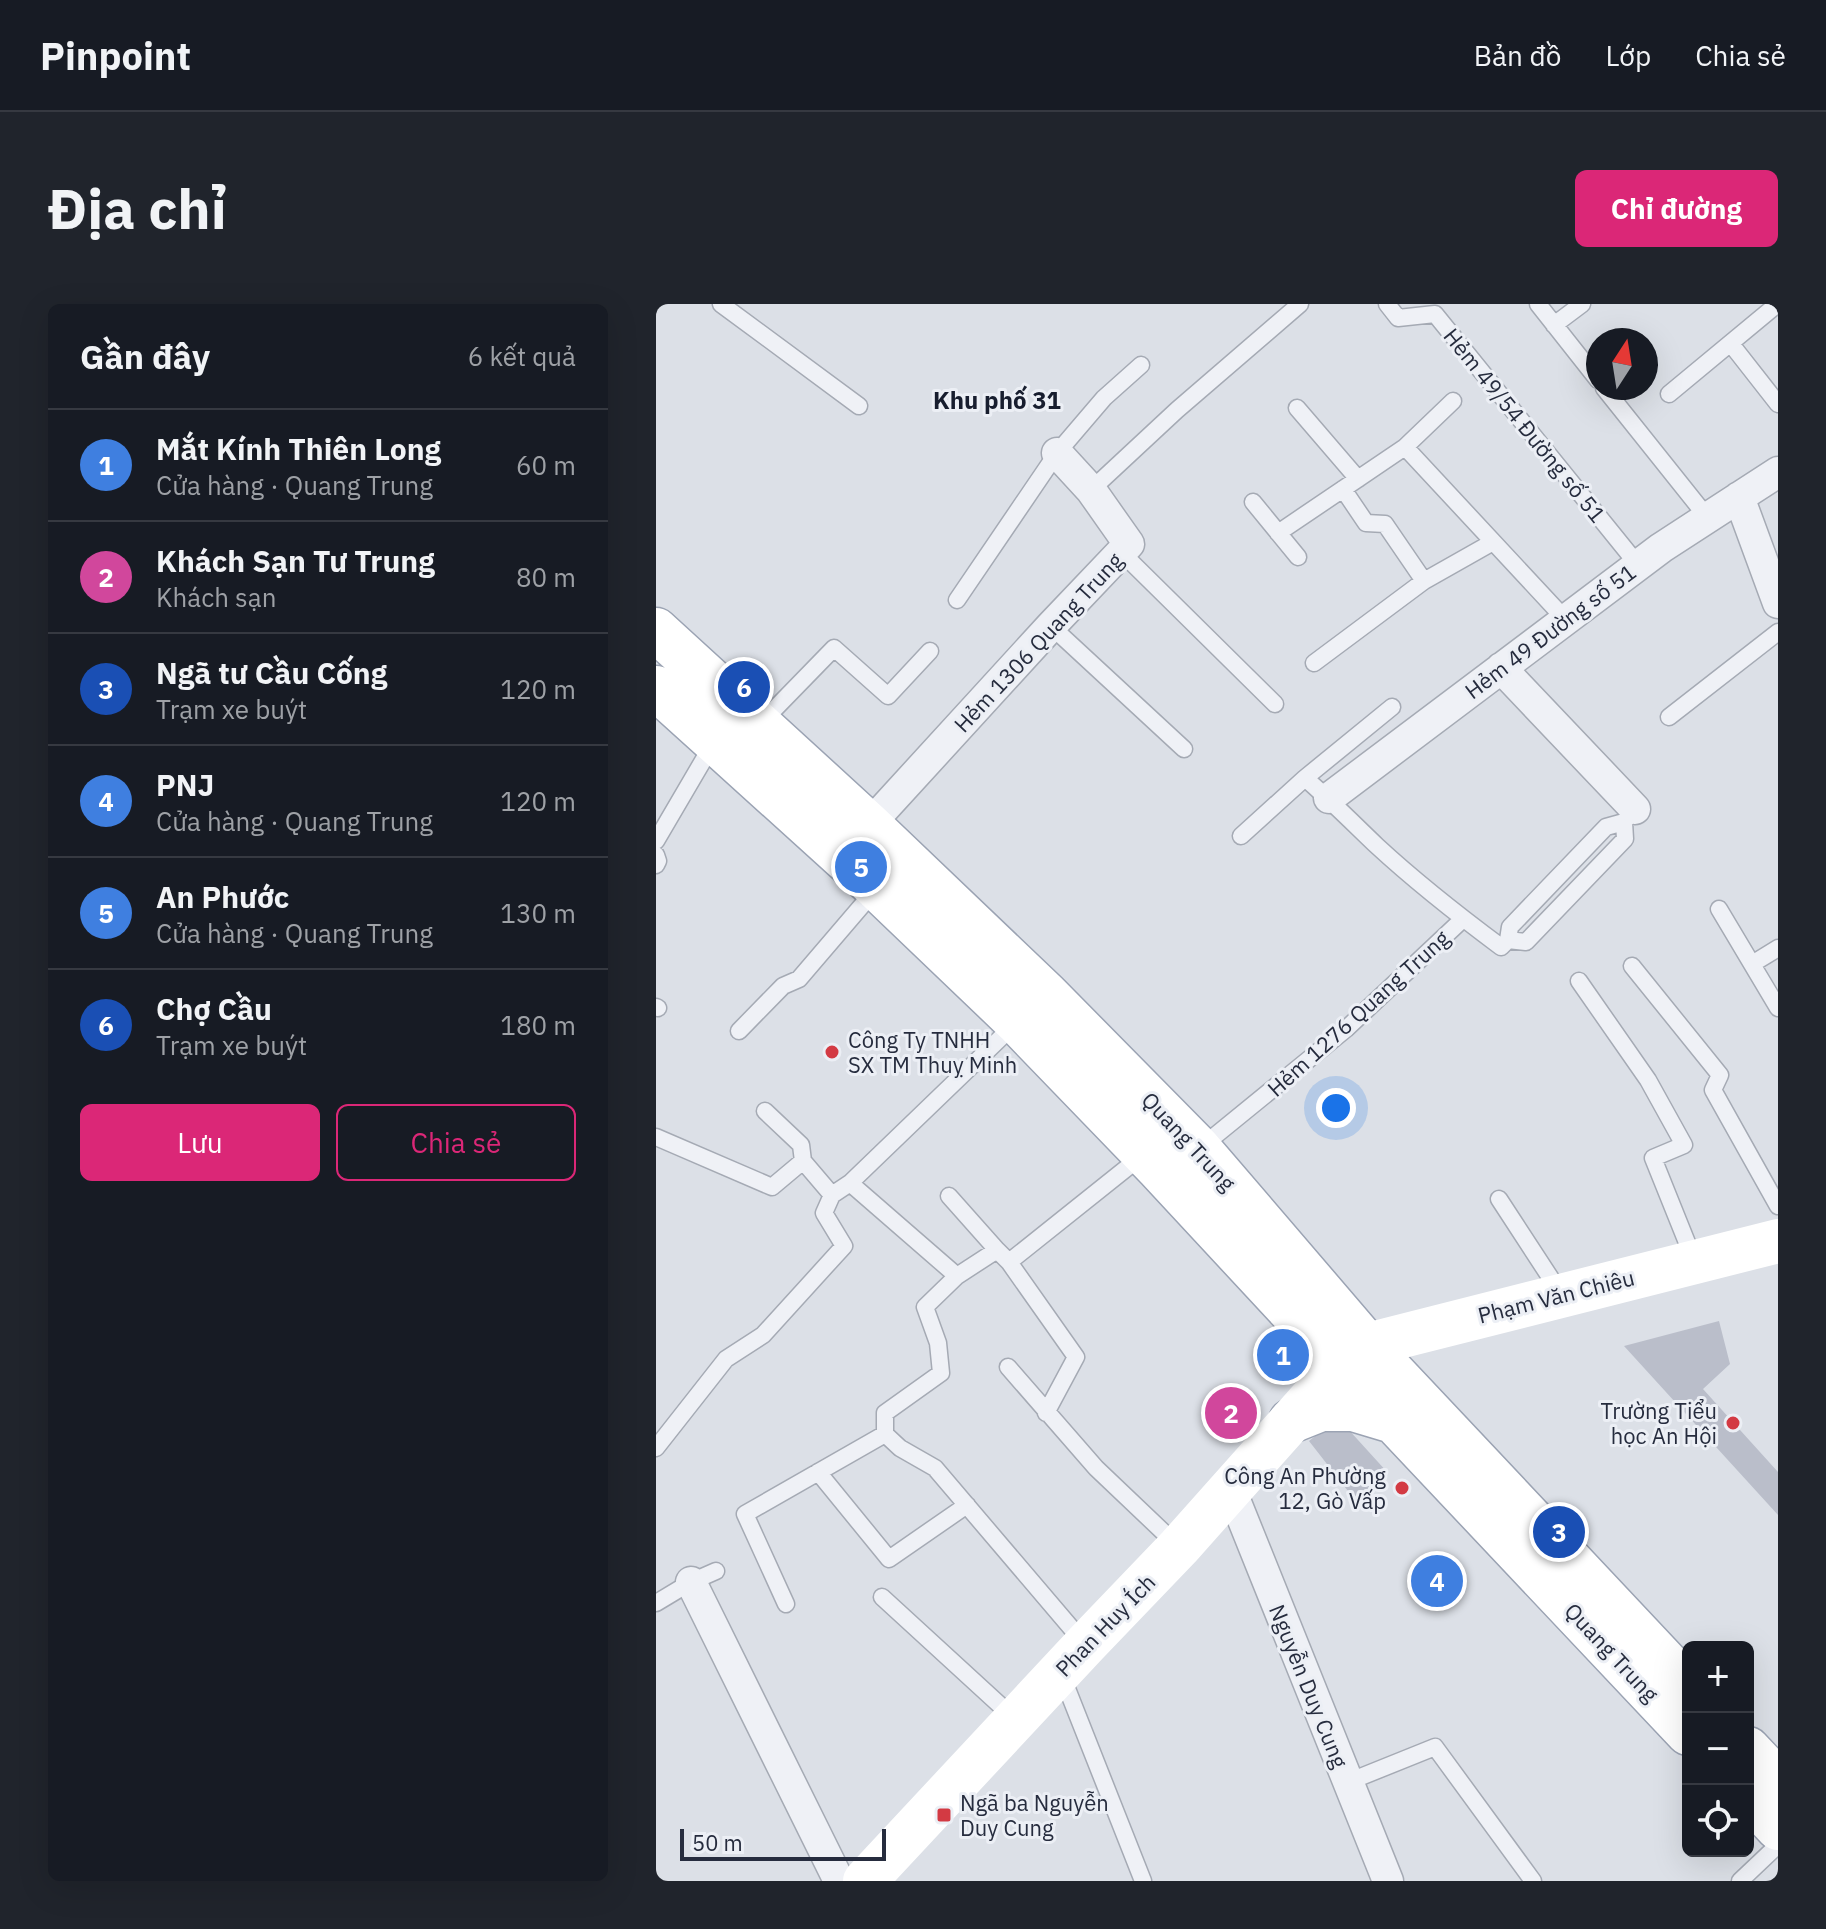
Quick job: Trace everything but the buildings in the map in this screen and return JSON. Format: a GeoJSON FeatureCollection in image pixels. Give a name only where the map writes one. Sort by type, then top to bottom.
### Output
{"type":"FeatureCollection","features":[{"type":"Feature","properties":{"kind":"main road","name":"Quang Trung"},"geometry":{"type":"LineString","coordinates":[[656,630],[869,825],[1032,1009],[1144,1154],[1354,1355],[1682,1680]]}},
{"type":"Feature","properties":{"kind":"main road","name":"Quang Trung"},"geometry":{"type":"LineString","coordinates":[[656,688],[877,888],[1032,1009],[1199,1149],[1354,1355],[1393,1421],[1682,1727]]}},
{"type":"Feature","properties":{"kind":"main road","name":"Phạm Văn Chiêu"},"geometry":{"type":"LineString","coordinates":[[1354,1355],[1561,1295],[1778,1241]]}},
{"type":"Feature","properties":{"kind":"main road","name":"Phan Huy Ích"},"geometry":{"type":"LineString","coordinates":[[865,1881],[1179,1547],[1354,1355]]}},
{"type":"Feature","properties":{"kind":"main road"},"geometry":{"type":"LineString","coordinates":[[1291,1421],[1321,1409],[1353,1409],[1393,1421]]}},
{"type":"Feature","properties":{"kind":"main road"},"geometry":{"type":"LineString","coordinates":[[1754,1755],[1778,1781]]}},
{"type":"Feature","properties":{"kind":"main road"},"geometry":{"type":"LineString","coordinates":[[1754,1802],[1778,1828]]}},
{"type":"Feature","properties":{"kind":"street","name":"Hẻm 1306 Quang Trung"},"geometry":{"type":"LineString","coordinates":[[869,825],[1129,544],[1091,490],[1057,453]]}},
{"type":"Feature","properties":{"kind":"street","name":"Hẻm 49 Đường số 51"},"geometry":{"type":"LineString","coordinates":[[1329,798],[1638,565],[1778,472]]}},
{"type":"Feature","properties":{"kind":"street"},"geometry":{"type":"LineString","coordinates":[[1739,497],[1778,603]]}},
{"type":"Feature","properties":{"kind":"street"},"geometry":{"type":"LineString","coordinates":[[1501,668],[1630,816]]}},
{"type":"Feature","properties":{"kind":"street","name":"Nguyễn Duy Cung"},"geometry":{"type":"LineString","coordinates":[[1231,1490],[1388,1881]]}},
{"type":"Feature","properties":{"kind":"street"},"geometry":{"type":"LineString","coordinates":[[703,1577],[839,1881]]}},
{"type":"Feature","properties":{"kind":"lane"},"geometry":{"type":"LineString","coordinates":[[721,304],[859,406]]}},
{"type":"Feature","properties":{"kind":"lane"},"geometry":{"type":"LineString","coordinates":[[1091,490],[1177,410],[1300,304]]}},
{"type":"Feature","properties":{"kind":"lane","name":"Hẻm 49/54 Đường số 51"},"geometry":{"type":"LineString","coordinates":[[1387,304],[1398,318],[1435,314],[1638,565]]}},
{"type":"Feature","properties":{"kind":"lane"},"geometry":{"type":"LineString","coordinates":[[1538,304],[1586,365]]}},
{"type":"Feature","properties":{"kind":"lane"},"geometry":{"type":"LineString","coordinates":[[1554,325],[1582,304]]}},
{"type":"Feature","properties":{"kind":"lane"},"geometry":{"type":"LineString","coordinates":[[1669,394],[1774,307]]}},
{"type":"Feature","properties":{"kind":"lane"},"geometry":{"type":"LineString","coordinates":[[1731,344],[1778,404]]}},
{"type":"Feature","properties":{"kind":"lane"},"geometry":{"type":"LineString","coordinates":[[957,600],[1057,453],[1104,398],[1141,365]]}},
{"type":"Feature","properties":{"kind":"lane"},"geometry":{"type":"LineString","coordinates":[[1614,400],[1707,517]]}},
{"type":"Feature","properties":{"kind":"lane"},"geometry":{"type":"LineString","coordinates":[[1278,533],[1405,447],[1453,401]]}},
{"type":"Feature","properties":{"kind":"lane"},"geometry":{"type":"LineString","coordinates":[[1297,408],[1358,479]]}},
{"type":"Feature","properties":{"kind":"lane"},"geometry":{"type":"LineString","coordinates":[[1405,447],[1565,619]]}},
{"type":"Feature","properties":{"kind":"lane"},"geometry":{"type":"LineString","coordinates":[[1343,489],[1366,523],[1385,524],[1424,581]]}},
{"type":"Feature","properties":{"kind":"lane"},"geometry":{"type":"LineString","coordinates":[[1253,502],[1298,557]]}},
{"type":"Feature","properties":{"kind":"lane"},"geometry":{"type":"LineString","coordinates":[[1314,663],[1424,581],[1493,542]]}},
{"type":"Feature","properties":{"kind":"lane"},"geometry":{"type":"LineString","coordinates":[[1121,552],[1275,704]]}},
{"type":"Feature","properties":{"kind":"lane"},"geometry":{"type":"LineString","coordinates":[[1051,626],[1184,749]]}},
{"type":"Feature","properties":{"kind":"lane"},"geometry":{"type":"LineString","coordinates":[[1669,717],[1778,632]]}},
{"type":"Feature","properties":{"kind":"lane"},"geometry":{"type":"LineString","coordinates":[[760,724],[834,648],[888,696],[930,651]]}},
{"type":"Feature","properties":{"kind":"lane"},"geometry":{"type":"LineString","coordinates":[[1241,836],[1305,778],[1392,707]]}},
{"type":"Feature","properties":{"kind":"lane"},"geometry":{"type":"LineString","coordinates":[[656,841],[715,741]]}},
{"type":"Feature","properties":{"kind":"lane","name":"Hẻm 1276 Quang Trung"},"geometry":{"type":"LineString","coordinates":[[1199,1149],[1346,1029],[1463,919],[1305,778]]}},
{"type":"Feature","properties":{"kind":"lane"},"geometry":{"type":"LineString","coordinates":[[1463,919],[1501,947],[1508,940],[1510,927],[1606,827],[1630,816]]}},
{"type":"Feature","properties":{"kind":"lane"},"geometry":{"type":"LineString","coordinates":[[1508,940],[1526,942],[1625,839],[1630,816]]}},
{"type":"Feature","properties":{"kind":"lane"},"geometry":{"type":"LineString","coordinates":[[656,855],[656,865]]}},
{"type":"Feature","properties":{"kind":"lane"},"geometry":{"type":"LineString","coordinates":[[1563,872],[1578,887]]}},
{"type":"Feature","properties":{"kind":"lane"},"geometry":{"type":"LineString","coordinates":[[739,1031],[783,986],[799,979],[877,888]]}},
{"type":"Feature","properties":{"kind":"lane"},"geometry":{"type":"LineString","coordinates":[[1719,909],[1778,1008]]}},
{"type":"Feature","properties":{"kind":"lane"},"geometry":{"type":"LineString","coordinates":[[1752,964],[1778,948]]}},
{"type":"Feature","properties":{"kind":"lane"},"geometry":{"type":"LineString","coordinates":[[1632,966],[1720,1075],[1713,1090],[1778,1206]]}},
{"type":"Feature","properties":{"kind":"lane"},"geometry":{"type":"LineString","coordinates":[[1579,981],[1648,1080],[1684,1145],[1653,1158],[1695,1262]]}},
{"type":"Feature","properties":{"kind":"lane"},"geometry":{"type":"LineString","coordinates":[[656,1448],[726,1359],[763,1335],[844,1246],[824,1213],[832,1195],[850,1183],[1032,1009]]}},
{"type":"Feature","properties":{"kind":"lane"},"geometry":{"type":"LineString","coordinates":[[765,1111],[801,1145],[803,1161],[832,1195]]}},
{"type":"Feature","properties":{"kind":"lane"},"geometry":{"type":"LineString","coordinates":[[656,1137],[772,1187],[803,1161]]}},
{"type":"Feature","properties":{"kind":"lane"},"geometry":{"type":"LineString","coordinates":[[1143,1881],[1073,1657],[967,1505],[935,1468],[900,1448],[885,1434],[885,1413],[941,1373],[938,1343],[925,1307],[957,1276],[1003,1256],[1144,1154]]}},
{"type":"Feature","properties":{"kind":"lane"},"geometry":{"type":"LineString","coordinates":[[850,1183],[957,1276]]}},
{"type":"Feature","properties":{"kind":"lane"},"geometry":{"type":"LineString","coordinates":[[949,1196],[1003,1256],[1076,1357],[1046,1413]]}},
{"type":"Feature","properties":{"kind":"lane"},"geometry":{"type":"LineString","coordinates":[[1499,1199],[1561,1295]]}},
{"type":"Feature","properties":{"kind":"lane"},"geometry":{"type":"LineString","coordinates":[[1008,1367],[1096,1468],[1179,1547]]}},
{"type":"Feature","properties":{"kind":"lane"},"geometry":{"type":"LineString","coordinates":[[786,1604],[745,1514],[885,1434]]}},
{"type":"Feature","properties":{"kind":"lane"},"geometry":{"type":"LineString","coordinates":[[818,1472],[889,1559],[967,1505]]}},
{"type":"Feature","properties":{"kind":"lane"},"geometry":{"type":"LineString","coordinates":[[656,1603],[703,1577]]}},
{"type":"Feature","properties":{"kind":"lane"},"geometry":{"type":"LineString","coordinates":[[882,1597],[1016,1719]]}},
{"type":"Feature","properties":{"kind":"lane"},"geometry":{"type":"LineString","coordinates":[[1348,1782],[1435,1747],[1533,1881]]}},
{"type":"Feature","properties":{"kind":"lane"},"geometry":{"type":"LineString","coordinates":[[1740,1881],[1778,1845]]}},
{"type":"Feature","properties":{"kind":"place","name":"Chợ Cầu"},"geometry":{"type":"Point","coordinates":[744,687]}},
{"type":"Feature","properties":{"kind":"place","name":"An Phước"},"geometry":{"type":"Point","coordinates":[861,867]}},
{"type":"Feature","properties":{"kind":"place","name":"Công Ty TNHH SX TM Thuỵ Minh"},"geometry":{"type":"Point","coordinates":[832,1052]}},
{"type":"Feature","properties":{"kind":"place","name":"Mắt Kính Thiên Long"},"geometry":{"type":"Point","coordinates":[1283,1355]}},
{"type":"Feature","properties":{"kind":"place","name":"Khách Sạn Tư Trung"},"geometry":{"type":"Point","coordinates":[1231,1413]}},
{"type":"Feature","properties":{"kind":"place","name":"Trường Tiểu học An Hội"},"geometry":{"type":"Point","coordinates":[1733,1423]}},
{"type":"Feature","properties":{"kind":"place","name":"Công An Phường 12, Gò Vấp"},"geometry":{"type":"Point","coordinates":[1402,1488]}},
{"type":"Feature","properties":{"kind":"place","name":"Ngã tư Cầu Cống"},"geometry":{"type":"Point","coordinates":[1559,1532]}},
{"type":"Feature","properties":{"kind":"place","name":"PNJ"},"geometry":{"type":"Point","coordinates":[1437,1581]}},
{"type":"Feature","properties":{"kind":"place","name":"Ngã ba Nguyễn Duy Cung"},"geometry":{"type":"Point","coordinates":[944,1815]}},
{"type":"Feature","properties":{"kind":"district","name":"Khu phố 31"},"geometry":{"type":"Point","coordinates":[997,400]}}]}
